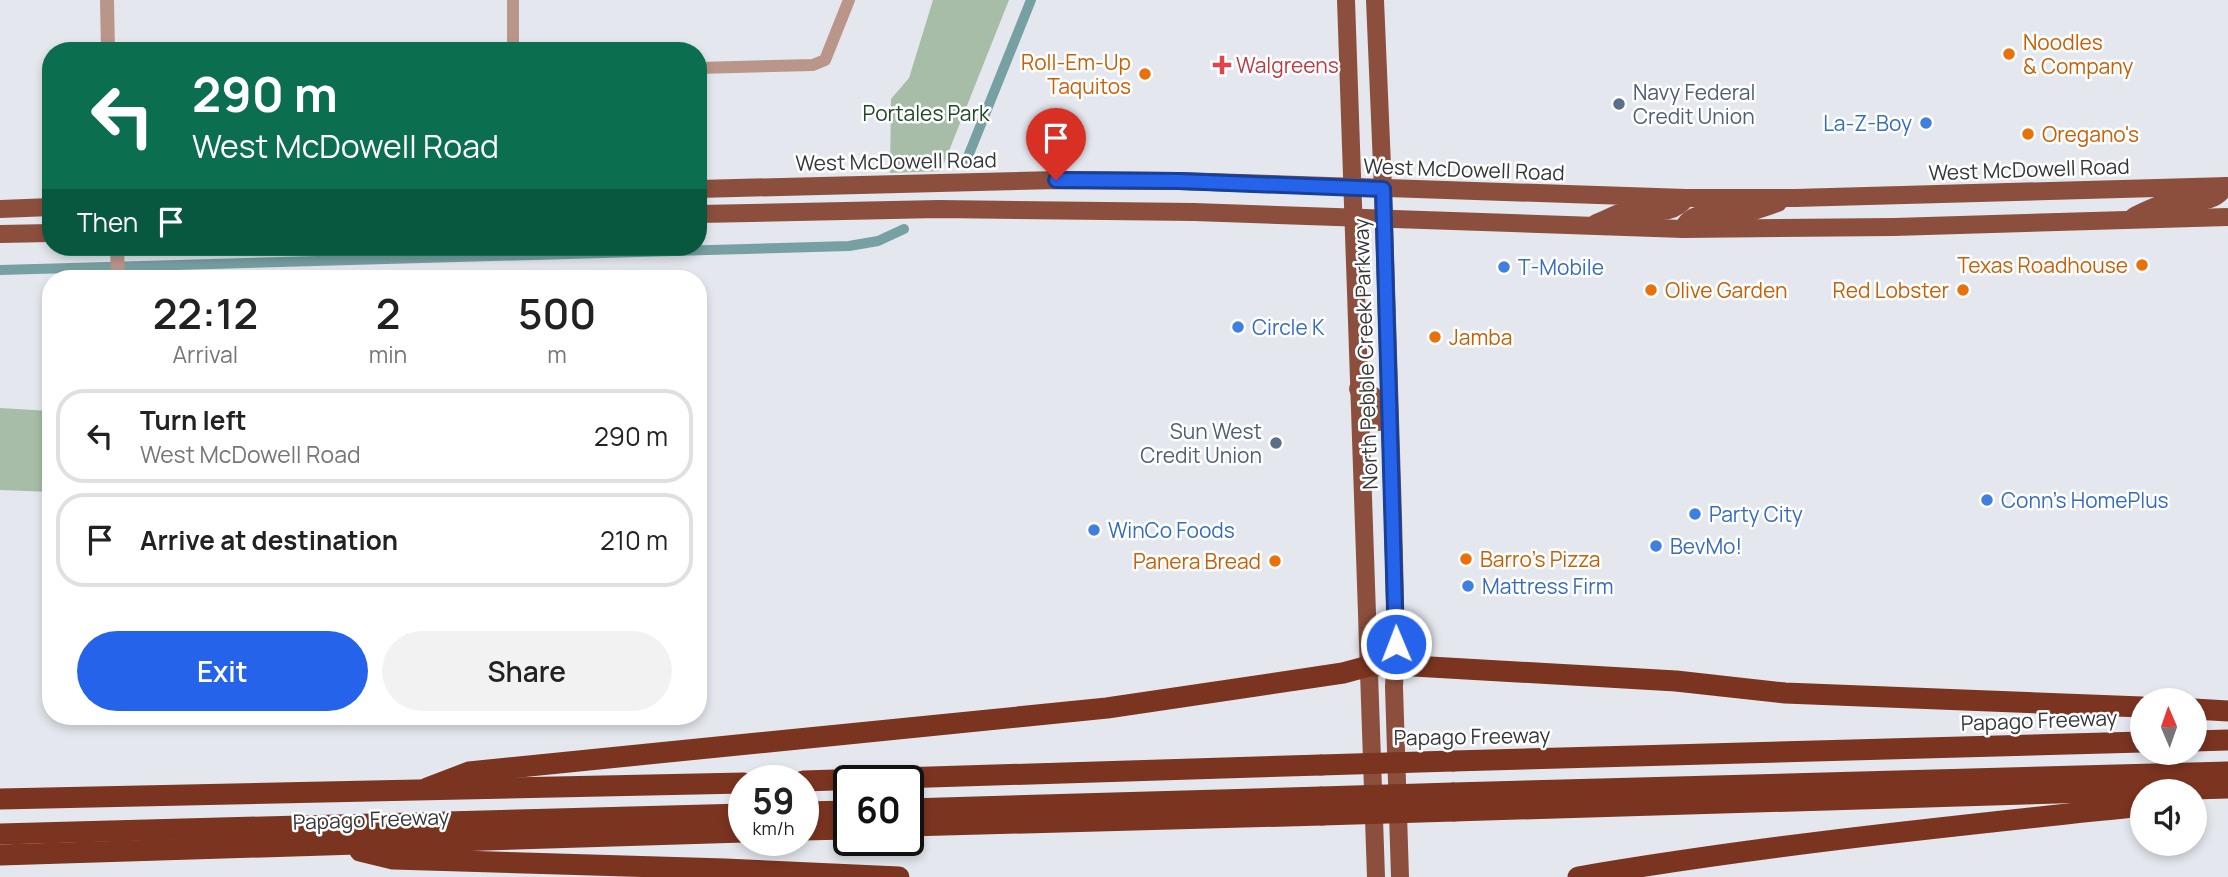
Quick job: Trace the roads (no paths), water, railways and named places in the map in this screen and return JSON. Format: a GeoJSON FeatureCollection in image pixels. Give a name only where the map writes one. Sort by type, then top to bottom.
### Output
{"type":"FeatureCollection","features":[{"type":"Feature","properties":{"kind":"highway"},"geometry":{"type":"LineString","coordinates":[[427,788],[469,772],[1107,708],[1317,677],[1369,666],[1396,665],[1676,681],[1785,693],[2130,707]]}},
{"type":"Feature","properties":{"kind":"highway"},"geometry":{"type":"LineString","coordinates":[[2207,710],[2228,711]]}},
{"type":"Feature","properties":{"kind":"highway"},"geometry":{"type":"LineString","coordinates":[[2207,741],[2228,740]]}},
{"type":"Feature","properties":{"kind":"highway","name":"Papago Freeway"},"geometry":{"type":"LineString","coordinates":[[819,781],[2130,742]]}},
{"type":"Feature","properties":{"kind":"highway"},"geometry":{"type":"LineString","coordinates":[[924,825],[1322,806],[2228,772]]}},
{"type":"Feature","properties":{"kind":"highway","name":"Papago Freeway"},"geometry":{"type":"LineString","coordinates":[[0,799],[728,783]]}},
{"type":"Feature","properties":{"kind":"highway"},"geometry":{"type":"LineString","coordinates":[[1454,802],[2228,788]]}},
{"type":"Feature","properties":{"kind":"highway"},"geometry":{"type":"LineString","coordinates":[[2207,793],[2228,788]]}},
{"type":"Feature","properties":{"kind":"highway"},"geometry":{"type":"LineString","coordinates":[[924,809],[1322,806]]}},
{"type":"Feature","properties":{"kind":"highway"},"geometry":{"type":"LineString","coordinates":[[1578,877],[1673,861],[1878,835],[2130,807]]}},
{"type":"Feature","properties":{"kind":"highway"},"geometry":{"type":"LineString","coordinates":[[0,834],[728,814]]}},
{"type":"Feature","properties":{"kind":"highway","name":"Papago Freeway"},"geometry":{"type":"LineString","coordinates":[[0,855],[728,833]]}},
{"type":"Feature","properties":{"kind":"highway"},"geometry":{"type":"LineString","coordinates":[[338,845],[393,859],[899,877]]}},
{"type":"Feature","properties":{"kind":"main road","name":"North Pebble Creek Parkway"},"geometry":{"type":"LineString","coordinates":[[1346,0],[1376,877]]}},
{"type":"Feature","properties":{"kind":"main road","name":"North Pebble Creek Parkway"},"geometry":{"type":"LineString","coordinates":[[1374,0],[1391,441],[1400,877]]}},
{"type":"Feature","properties":{"kind":"main road","name":"West McDowell Road"},"geometry":{"type":"LineString","coordinates":[[707,188],[1056,180],[1179,181],[1686,198],[1795,198],[2227,186]]}},
{"type":"Feature","properties":{"kind":"main road"},"geometry":{"type":"LineString","coordinates":[[1056,180],[1058,210]]}},
{"type":"Feature","properties":{"kind":"main road"},"geometry":{"type":"LineString","coordinates":[[725,213],[731,203],[742,198],[827,196],[843,184]]}},
{"type":"Feature","properties":{"kind":"main road"},"geometry":{"type":"LineString","coordinates":[[2125,220],[2166,202],[2213,200],[2227,186]]}},
{"type":"Feature","properties":{"kind":"main road"},"geometry":{"type":"LineString","coordinates":[[1590,226],[1623,212],[1671,210],[1686,198]]}},
{"type":"Feature","properties":{"kind":"main road"},"geometry":{"type":"LineString","coordinates":[[1683,229],[1685,222],[1699,215],[1746,213],[1795,198]]}},
{"type":"Feature","properties":{"kind":"main road"},"geometry":{"type":"LineString","coordinates":[[0,209],[42,207]]}},
{"type":"Feature","properties":{"kind":"main road"},"geometry":{"type":"LineString","coordinates":[[707,214],[939,209],[1194,212],[1683,229],[1894,227],[2228,217]]}},
{"type":"Feature","properties":{"kind":"main road"},"geometry":{"type":"LineString","coordinates":[[0,234],[42,233]]}},
{"type":"Feature","properties":{"kind":"main road"},"geometry":{"type":"LineString","coordinates":[[1359,389],[1375,396],[1378,403],[1379,432],[1391,441]]}},
{"type":"Feature","properties":{"kind":"street"},"geometry":{"type":"LineString","coordinates":[[107,0],[109,42]]}},
{"type":"Feature","properties":{"kind":"street"},"geometry":{"type":"LineString","coordinates":[[513,0],[513,42]]}},
{"type":"Feature","properties":{"kind":"street"},"geometry":{"type":"LineString","coordinates":[[707,68],[813,65],[825,60],[849,0]]}},
{"type":"Feature","properties":{"kind":"waterway"},"geometry":{"type":"LineString","coordinates":[[967,159],[1031,0]]}},
{"type":"Feature","properties":{"kind":"waterway"},"geometry":{"type":"LineString","coordinates":[[707,250],[849,246],[878,241],[904,229]]}},
{"type":"Feature","properties":{"kind":"waterway"},"geometry":{"type":"LineString","coordinates":[[0,270],[495,256]]}},
{"type":"Feature","properties":{"kind":"place","name":"Noodles & Company"},"geometry":{"type":"Point","coordinates":[2009,54]}},
{"type":"Feature","properties":{"kind":"place","name":"Walgreens"},"geometry":{"type":"Point","coordinates":[1222,65]}},
{"type":"Feature","properties":{"kind":"place","name":"Roll-Em-Up Taquitos"},"geometry":{"type":"Point","coordinates":[1145,74]}},
{"type":"Feature","properties":{"kind":"place","name":"Navy Federal Credit Union"},"geometry":{"type":"Point","coordinates":[1619,104]}},
{"type":"Feature","properties":{"kind":"place","name":"La-Z-Boy"},"geometry":{"type":"Point","coordinates":[1926,123]}},
{"type":"Feature","properties":{"kind":"place","name":"Oregano's"},"geometry":{"type":"Point","coordinates":[2028,134]}},
{"type":"Feature","properties":{"kind":"place","name":"Texas Roadhouse"},"geometry":{"type":"Point","coordinates":[2142,265]}},
{"type":"Feature","properties":{"kind":"place","name":"T-Mobile"},"geometry":{"type":"Point","coordinates":[1504,267]}},
{"type":"Feature","properties":{"kind":"place","name":"Olive Garden"},"geometry":{"type":"Point","coordinates":[1651,290]}},
{"type":"Feature","properties":{"kind":"place","name":"Red Lobster"},"geometry":{"type":"Point","coordinates":[1963,290]}},
{"type":"Feature","properties":{"kind":"place","name":"Circle K"},"geometry":{"type":"Point","coordinates":[1238,327]}},
{"type":"Feature","properties":{"kind":"place","name":"Jamba"},"geometry":{"type":"Point","coordinates":[1435,337]}},
{"type":"Feature","properties":{"kind":"place","name":"Sun West Credit Union"},"geometry":{"type":"Point","coordinates":[1276,443]}},
{"type":"Feature","properties":{"kind":"place","name":"Conn's HomePlus"},"geometry":{"type":"Point","coordinates":[1987,500]}},
{"type":"Feature","properties":{"kind":"place","name":"Party City"},"geometry":{"type":"Point","coordinates":[1695,514]}},
{"type":"Feature","properties":{"kind":"place","name":"WinCo Foods"},"geometry":{"type":"Point","coordinates":[1094,530]}},
{"type":"Feature","properties":{"kind":"place","name":"BevMo!"},"geometry":{"type":"Point","coordinates":[1656,546]}},
{"type":"Feature","properties":{"kind":"place","name":"Barro's Pizza"},"geometry":{"type":"Point","coordinates":[1466,559]}},
{"type":"Feature","properties":{"kind":"place","name":"Panera Bread"},"geometry":{"type":"Point","coordinates":[1275,561]}},
{"type":"Feature","properties":{"kind":"place","name":"Mattress Firm"},"geometry":{"type":"Point","coordinates":[1468,586]}},
{"type":"Feature","properties":{"kind":"park label","name":"Portales Park"},"geometry":{"type":"Point","coordinates":[926,113]}}]}
